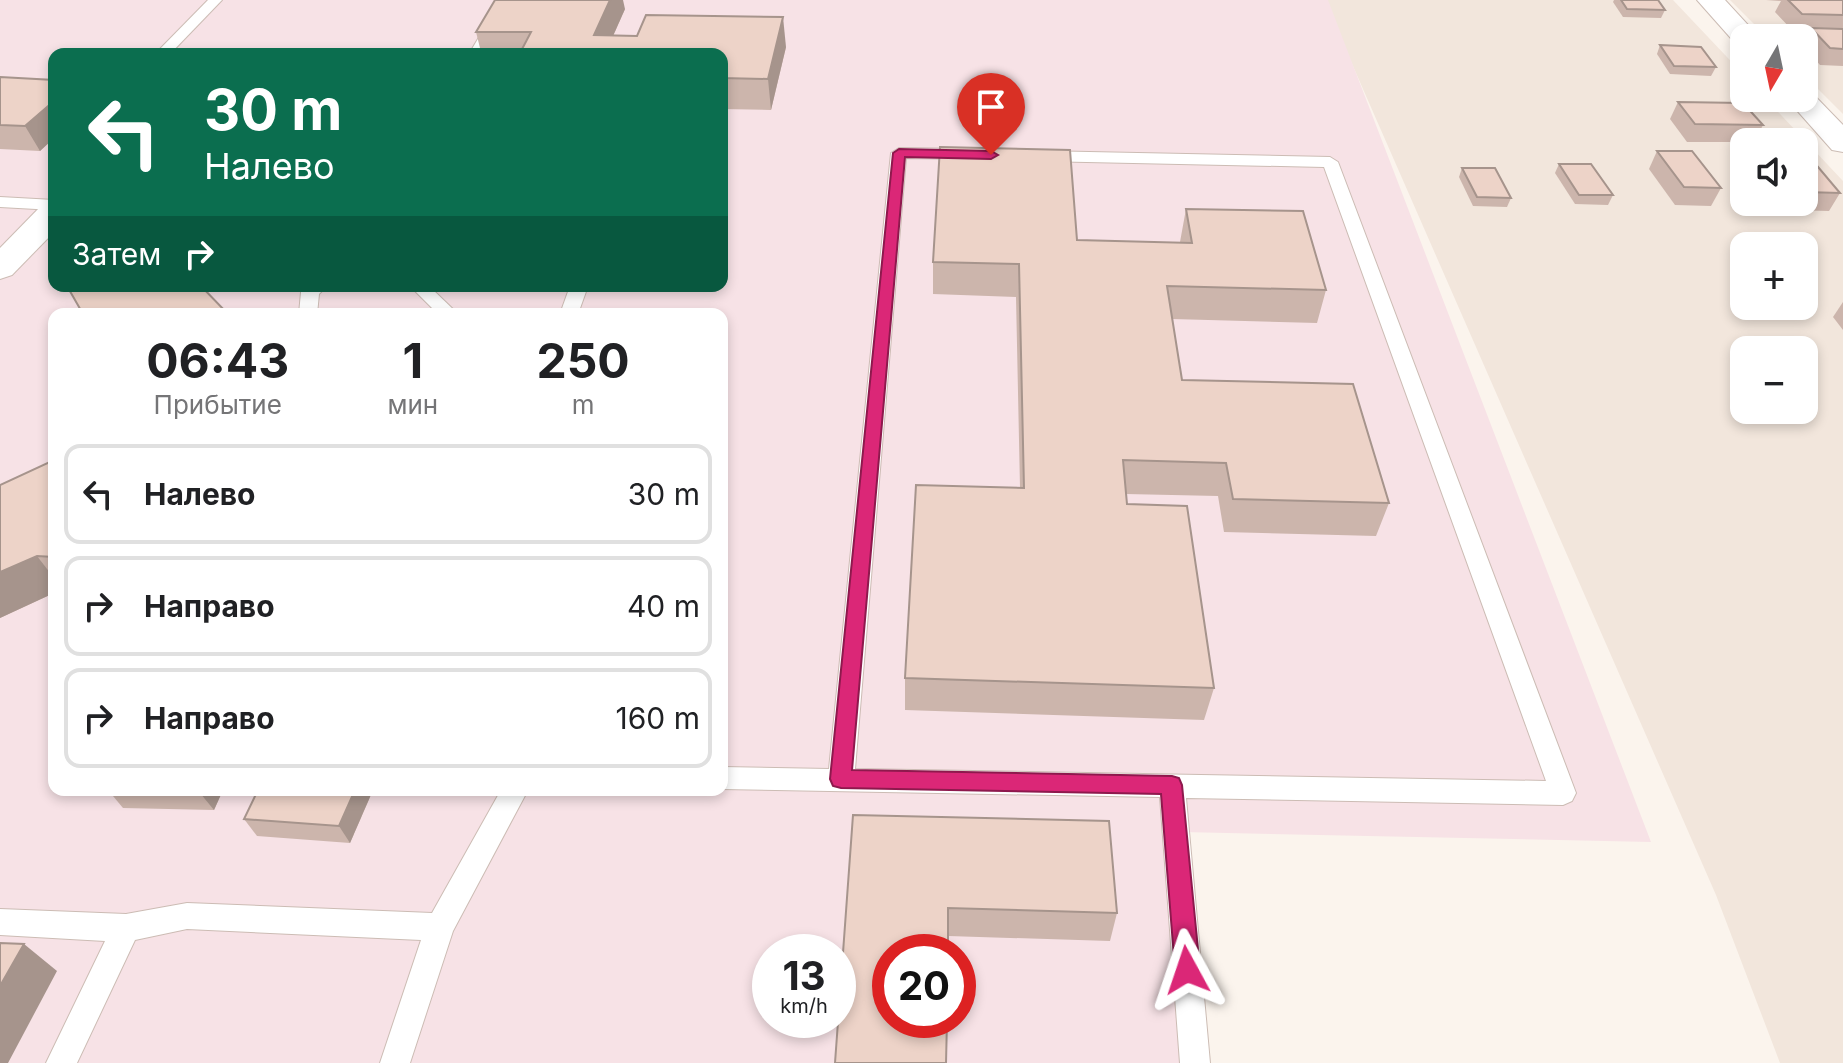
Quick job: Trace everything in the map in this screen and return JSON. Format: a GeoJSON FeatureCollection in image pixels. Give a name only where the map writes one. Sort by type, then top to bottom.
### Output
{"type":"FeatureCollection","features":[{"type":"Feature","properties":{"kind":"street"},"geometry":{"type":"LineString","coordinates":[[1710,0],[1733,24]]}},
{"type":"Feature","properties":{"kind":"street"},"geometry":{"type":"LineString","coordinates":[[1814,112],[1843,143]]}},
{"type":"Feature","properties":{"kind":"street"},"geometry":{"type":"LineString","coordinates":[[0,268],[48,218]]}},
{"type":"Feature","properties":{"kind":"lane"},"geometry":{"type":"LineString","coordinates":[[168,48],[215,0]]}},
{"type":"Feature","properties":{"kind":"lane"},"geometry":{"type":"LineString","coordinates":[[480,48],[508,0]]}},
{"type":"Feature","properties":{"kind":"lane"},"geometry":{"type":"LineString","coordinates":[[841,779],[899,153],[995,155]]}},
{"type":"Feature","properties":{"kind":"lane"},"geometry":{"type":"LineString","coordinates":[[728,778],[1563,793],[1330,162],[1027,156]]}},
{"type":"Feature","properties":{"kind":"lane"},"geometry":{"type":"LineString","coordinates":[[0,202],[48,205]]}},
{"type":"Feature","properties":{"kind":"lane"},"geometry":{"type":"LineString","coordinates":[[425,292],[443,308]]}},
{"type":"Feature","properties":{"kind":"lane"},"geometry":{"type":"LineString","coordinates":[[1172,785],[1195,1063]]}},
{"type":"Feature","properties":{"kind":"lane"},"geometry":{"type":"LineString","coordinates":[[395,1063],[440,927],[512,796]]}},
{"type":"Feature","properties":{"kind":"lane"},"geometry":{"type":"LineString","coordinates":[[0,922],[126,928],[187,916],[440,927]]}},
{"type":"Feature","properties":{"kind":"lane"},"geometry":{"type":"LineString","coordinates":[[61,1063],[126,928]]}},
{"type":"Feature","properties":{"kind":"shaded area"},"geometry":{"type":"Polygon","coordinates":[[[0,0],[1328,0],[1651,842],[1182,832],[1186,1063],[0,1063],[0,0]]]}},
{"type":"Feature","properties":{"kind":"shaded area"},"geometry":{"type":"Polygon","coordinates":[[[1324,0],[1673,0],[1730,60],[1730,112],[1778,112],[1793,128],[1730,128],[1730,216],[1818,216],[1818,154],[1843,181],[1843,1063],[1780,1063],[1716,895],[1324,0]]]}},
{"type":"Feature","properties":{"kind":"shaded area"},"geometry":{"type":"Polygon","coordinates":[[[1730,0],[1843,0],[1843,114],[1818,89],[1818,24],[1754,24],[1730,0]]]}},
{"type":"Feature","properties":{"kind":"building"},"geometry":{"type":"Polygon","coordinates":[[[495,0],[610,0],[594,35],[637,36],[646,15],[783,17],[768,79],[728,78],[728,48],[523,48],[531,32],[476,32],[495,0]]]}},
{"type":"Feature","properties":{"kind":"building"},"geometry":{"type":"Polygon","coordinates":[[[1621,0],[1658,0],[1665,10],[1627,9],[1621,0]]]}},
{"type":"Feature","properties":{"kind":"building"},"geometry":{"type":"Polygon","coordinates":[[[1788,0],[1843,0],[1843,15],[1802,14],[1788,0]]]}},
{"type":"Feature","properties":{"kind":"building"},"geometry":{"type":"Polygon","coordinates":[[[1818,28],[1843,29],[1843,49],[1830,48],[1818,35],[1818,28]]]}},
{"type":"Feature","properties":{"kind":"building"},"geometry":{"type":"Polygon","coordinates":[[[1660,45],[1701,47],[1716,67],[1674,66],[1660,45]]]}},
{"type":"Feature","properties":{"kind":"building"},"geometry":{"type":"Polygon","coordinates":[[[0,77],[48,80],[48,106],[25,126],[0,125],[0,77]]]}},
{"type":"Feature","properties":{"kind":"building"},"geometry":{"type":"Polygon","coordinates":[[[1678,102],[1730,103],[1730,112],[1751,112],[1763,125],[1695,124],[1678,102]]]}},
{"type":"Feature","properties":{"kind":"building"},"geometry":{"type":"Polygon","coordinates":[[[940,147],[1070,150],[1077,240],[1192,243],[1186,209],[1303,211],[1326,290],[1167,286],[1182,380],[1353,384],[1389,503],[1233,499],[1226,463],[1123,460],[1127,504],[1187,506],[1214,688],[905,678],[916,485],[1024,488],[1019,264],[933,262],[940,147]]]}},
{"type":"Feature","properties":{"kind":"building"},"geometry":{"type":"Polygon","coordinates":[[[1657,151],[1692,151],[1721,188],[1684,187],[1657,151]]]}},
{"type":"Feature","properties":{"kind":"building"},"geometry":{"type":"Polygon","coordinates":[[[1559,164],[1591,164],[1613,195],[1579,195],[1559,164]]]}},
{"type":"Feature","properties":{"kind":"building"},"geometry":{"type":"Polygon","coordinates":[[[1818,167],[1840,193],[1818,192],[1818,167]]]}},
{"type":"Feature","properties":{"kind":"building"},"geometry":{"type":"Polygon","coordinates":[[[1462,168],[1495,168],[1511,198],[1477,197],[1462,168]]]}},
{"type":"Feature","properties":{"kind":"building"},"geometry":{"type":"Polygon","coordinates":[[[70,292],[207,292],[222,308],[80,308],[70,292]]]}},
{"type":"Feature","properties":{"kind":"building"},"geometry":{"type":"Polygon","coordinates":[[[48,463],[48,557],[37,556],[0,572],[0,485],[48,463]]]}},
{"type":"Feature","properties":{"kind":"building"},"geometry":{"type":"Polygon","coordinates":[[[255,796],[352,796],[339,826],[244,819],[255,796]]]}},
{"type":"Feature","properties":{"kind":"building"},"geometry":{"type":"Polygon","coordinates":[[[853,815],[1109,821],[1117,913],[948,908],[948,934],[872,934],[872,1038],[947,1038],[946,1063],[835,1063],[837,1038],[856,1038],[856,934],[844,934],[853,815]]]}},
{"type":"Feature","properties":{"kind":"building"},"geometry":{"type":"Polygon","coordinates":[[[0,943],[24,944],[0,986],[0,943]]]}},
{"type":"Feature","properties":{"kind":"route"},"geometry":{"type":"LineString","coordinates":[[991,155],[899,153],[841,779],[1172,785],[1187,970]]}}]}
